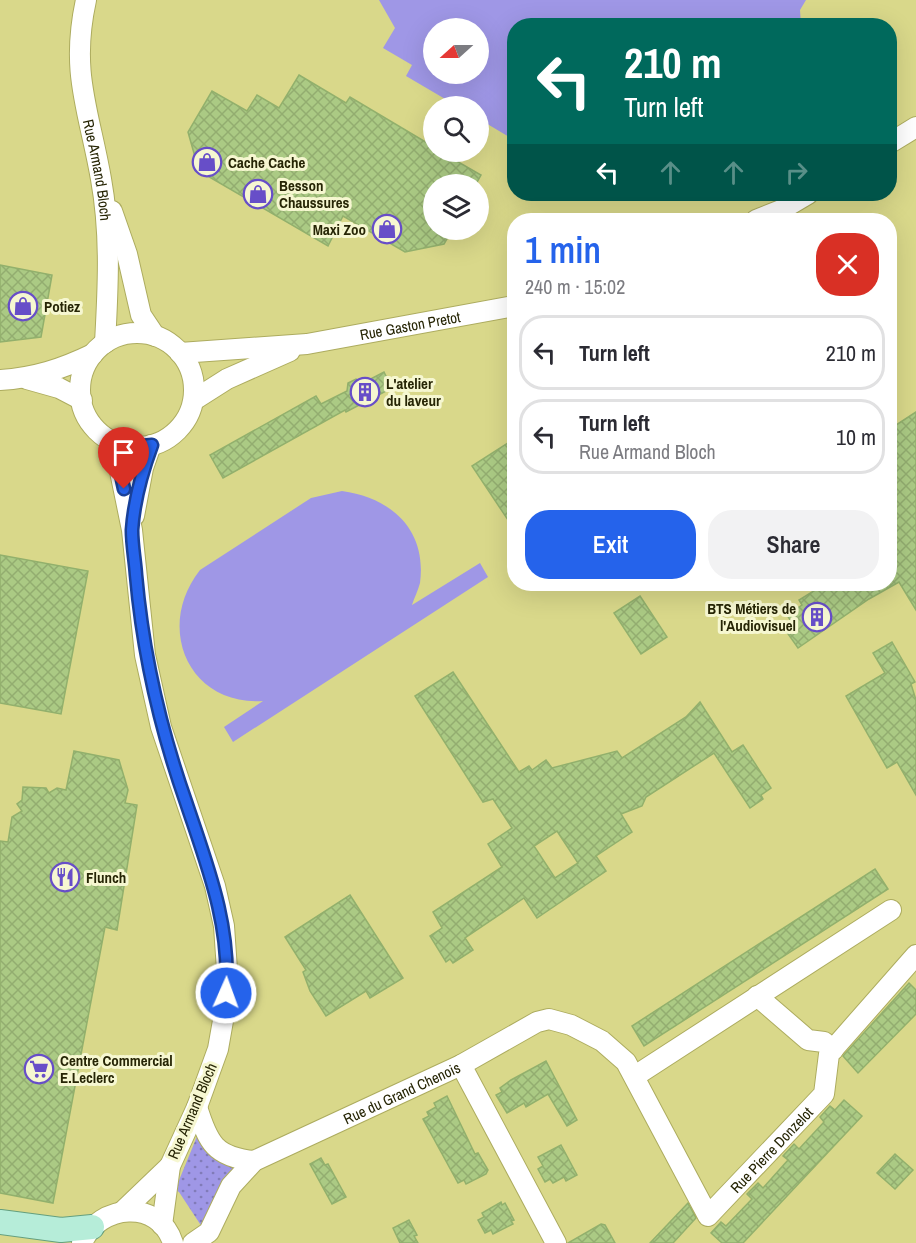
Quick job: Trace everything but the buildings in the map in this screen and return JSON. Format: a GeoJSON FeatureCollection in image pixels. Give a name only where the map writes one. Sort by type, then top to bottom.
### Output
{"type":"FeatureCollection","features":[{"type":"Feature","properties":{"kind":"main road"},"geometry":{"type":"LineString","coordinates":[[0,1222],[87,1235]]}},
{"type":"Feature","properties":{"kind":"street","name":"Rue Armand Bloch"},"geometry":{"type":"LineString","coordinates":[[86,0],[78,48],[80,80],[102,180],[109,274],[99,349]]}},
{"type":"Feature","properties":{"kind":"street"},"geometry":{"type":"LineString","coordinates":[[897,139],[916,127]]}},
{"type":"Feature","properties":{"kind":"street"},"geometry":{"type":"LineString","coordinates":[[102,180],[127,254],[141,315],[154,336]]}},
{"type":"Feature","properties":{"kind":"street"},"geometry":{"type":"LineString","coordinates":[[774,213],[796,201]]}},
{"type":"Feature","properties":{"kind":"street","name":"Rue Gaston Pretot"},"geometry":{"type":"LineString","coordinates":[[180,352],[306,344],[507,307]]}},
{"type":"Feature","properties":{"kind":"street"},"geometry":{"type":"LineString","coordinates":[[0,380],[27,379],[61,370],[120,336],[137,333],[154,336],[180,352],[189,367],[194,383],[194,400],[189,416],[179,429],[166,439],[152,445],[132,447],[114,442],[94,427],[82,400],[81,384],[85,368],[99,349]]}},
{"type":"Feature","properties":{"kind":"street","name":"Rue Gaston Pretot"},"geometry":{"type":"LineString","coordinates":[[194,400],[227,379],[306,344]]}},
{"type":"Feature","properties":{"kind":"street"},"geometry":{"type":"LineString","coordinates":[[27,379],[59,388],[82,400]]}},
{"type":"Feature","properties":{"kind":"street","name":"Rue Armand Bloch"},"geometry":{"type":"LineString","coordinates":[[114,442],[132,530],[145,655],[161,727],[215,886],[224,926],[227,970],[224,1015],[218,1049],[197,1107],[170,1166],[162,1225]]}},
{"type":"Feature","properties":{"kind":"street","name":"Rue Armand Bloch"},"geometry":{"type":"LineString","coordinates":[[132,530],[139,485],[152,445]]}},
{"type":"Feature","properties":{"kind":"street"},"geometry":{"type":"LineString","coordinates":[[635,1076],[891,910]]}},
{"type":"Feature","properties":{"kind":"street","name":"Rue Pierre Donzelot"},"geometry":{"type":"LineString","coordinates":[[461,1065],[537,1022],[549,1019],[571,1025],[602,1041],[626,1062],[635,1076],[708,1216],[824,1094],[829,1054],[916,955]]}},
{"type":"Feature","properties":{"kind":"street"},"geometry":{"type":"LineString","coordinates":[[757,996],[808,1040],[824,1042],[833,1050]]}},
{"type":"Feature","properties":{"kind":"street","name":"Rue du Grand Chenois"},"geometry":{"type":"LineString","coordinates":[[193,1243],[209,1232],[231,1186],[254,1161],[461,1065],[556,1243]]}},
{"type":"Feature","properties":{"kind":"street"},"geometry":{"type":"LineString","coordinates":[[197,1107],[205,1131],[220,1152],[232,1159],[254,1161]]}},
{"type":"Feature","properties":{"kind":"street","name":"Rue Armand Bloch"},"geometry":{"type":"LineString","coordinates":[[87,1235],[111,1213],[123,1211],[170,1166]]}},
{"type":"Feature","properties":{"kind":"street"},"geometry":{"type":"LineString","coordinates":[[123,1211],[137,1211],[162,1225],[173,1243]]}},
{"type":"Feature","properties":{"kind":"shaded area"},"geometry":{"type":"Polygon","coordinates":[[[379,0],[806,0],[800,10],[801,18],[507,18],[507,136],[489,125],[489,96],[440,96],[406,76],[412,65],[383,48],[395,28],[379,0]]]}},
{"type":"Feature","properties":{"kind":"shaded area"},"geometry":{"type":"Polygon","coordinates":[[[342,491],[376,501],[390,509],[412,532],[421,564],[420,583],[412,605],[480,563],[488,577],[233,742],[224,727],[263,701],[237,699],[215,691],[198,677],[186,659],[180,638],[180,615],[187,592],[200,570],[311,498],[342,491]]]}},
{"type":"Feature","properties":{"kind":"shaded area"},"geometry":{"type":"Polygon","coordinates":[[[198,1134],[235,1167],[216,1194],[202,1227],[179,1192],[175,1190],[198,1134]]]}},
{"type":"Feature","properties":{"kind":"place","name":"Cache Cache"},"geometry":{"type":"Point","coordinates":[207,162]}},
{"type":"Feature","properties":{"kind":"place","name":"Besson Chaussures"},"geometry":{"type":"Point","coordinates":[258,194]}},
{"type":"Feature","properties":{"kind":"place","name":"Maxi Zoo"},"geometry":{"type":"Point","coordinates":[387,229]}},
{"type":"Feature","properties":{"kind":"place","name":"Potiez"},"geometry":{"type":"Point","coordinates":[23,306]}},
{"type":"Feature","properties":{"kind":"place","name":"L'atelier du laveur"},"geometry":{"type":"Point","coordinates":[365,392]}},
{"type":"Feature","properties":{"kind":"place","name":"BTS Métiers de l'Audiovisuel"},"geometry":{"type":"Point","coordinates":[817,617]}},
{"type":"Feature","properties":{"kind":"place","name":"Flunch"},"geometry":{"type":"Point","coordinates":[65,877]}},
{"type":"Feature","properties":{"kind":"place","name":"Centre Commercial E.Leclerc"},"geometry":{"type":"Point","coordinates":[39,1069]}},
{"type":"Feature","properties":{"kind":"route"},"geometry":{"type":"LineString","coordinates":[[124,489],[114,442],[132,447],[152,445],[139,485],[132,530],[145,655],[161,727],[215,886],[224,926],[226,993]]}}]}
